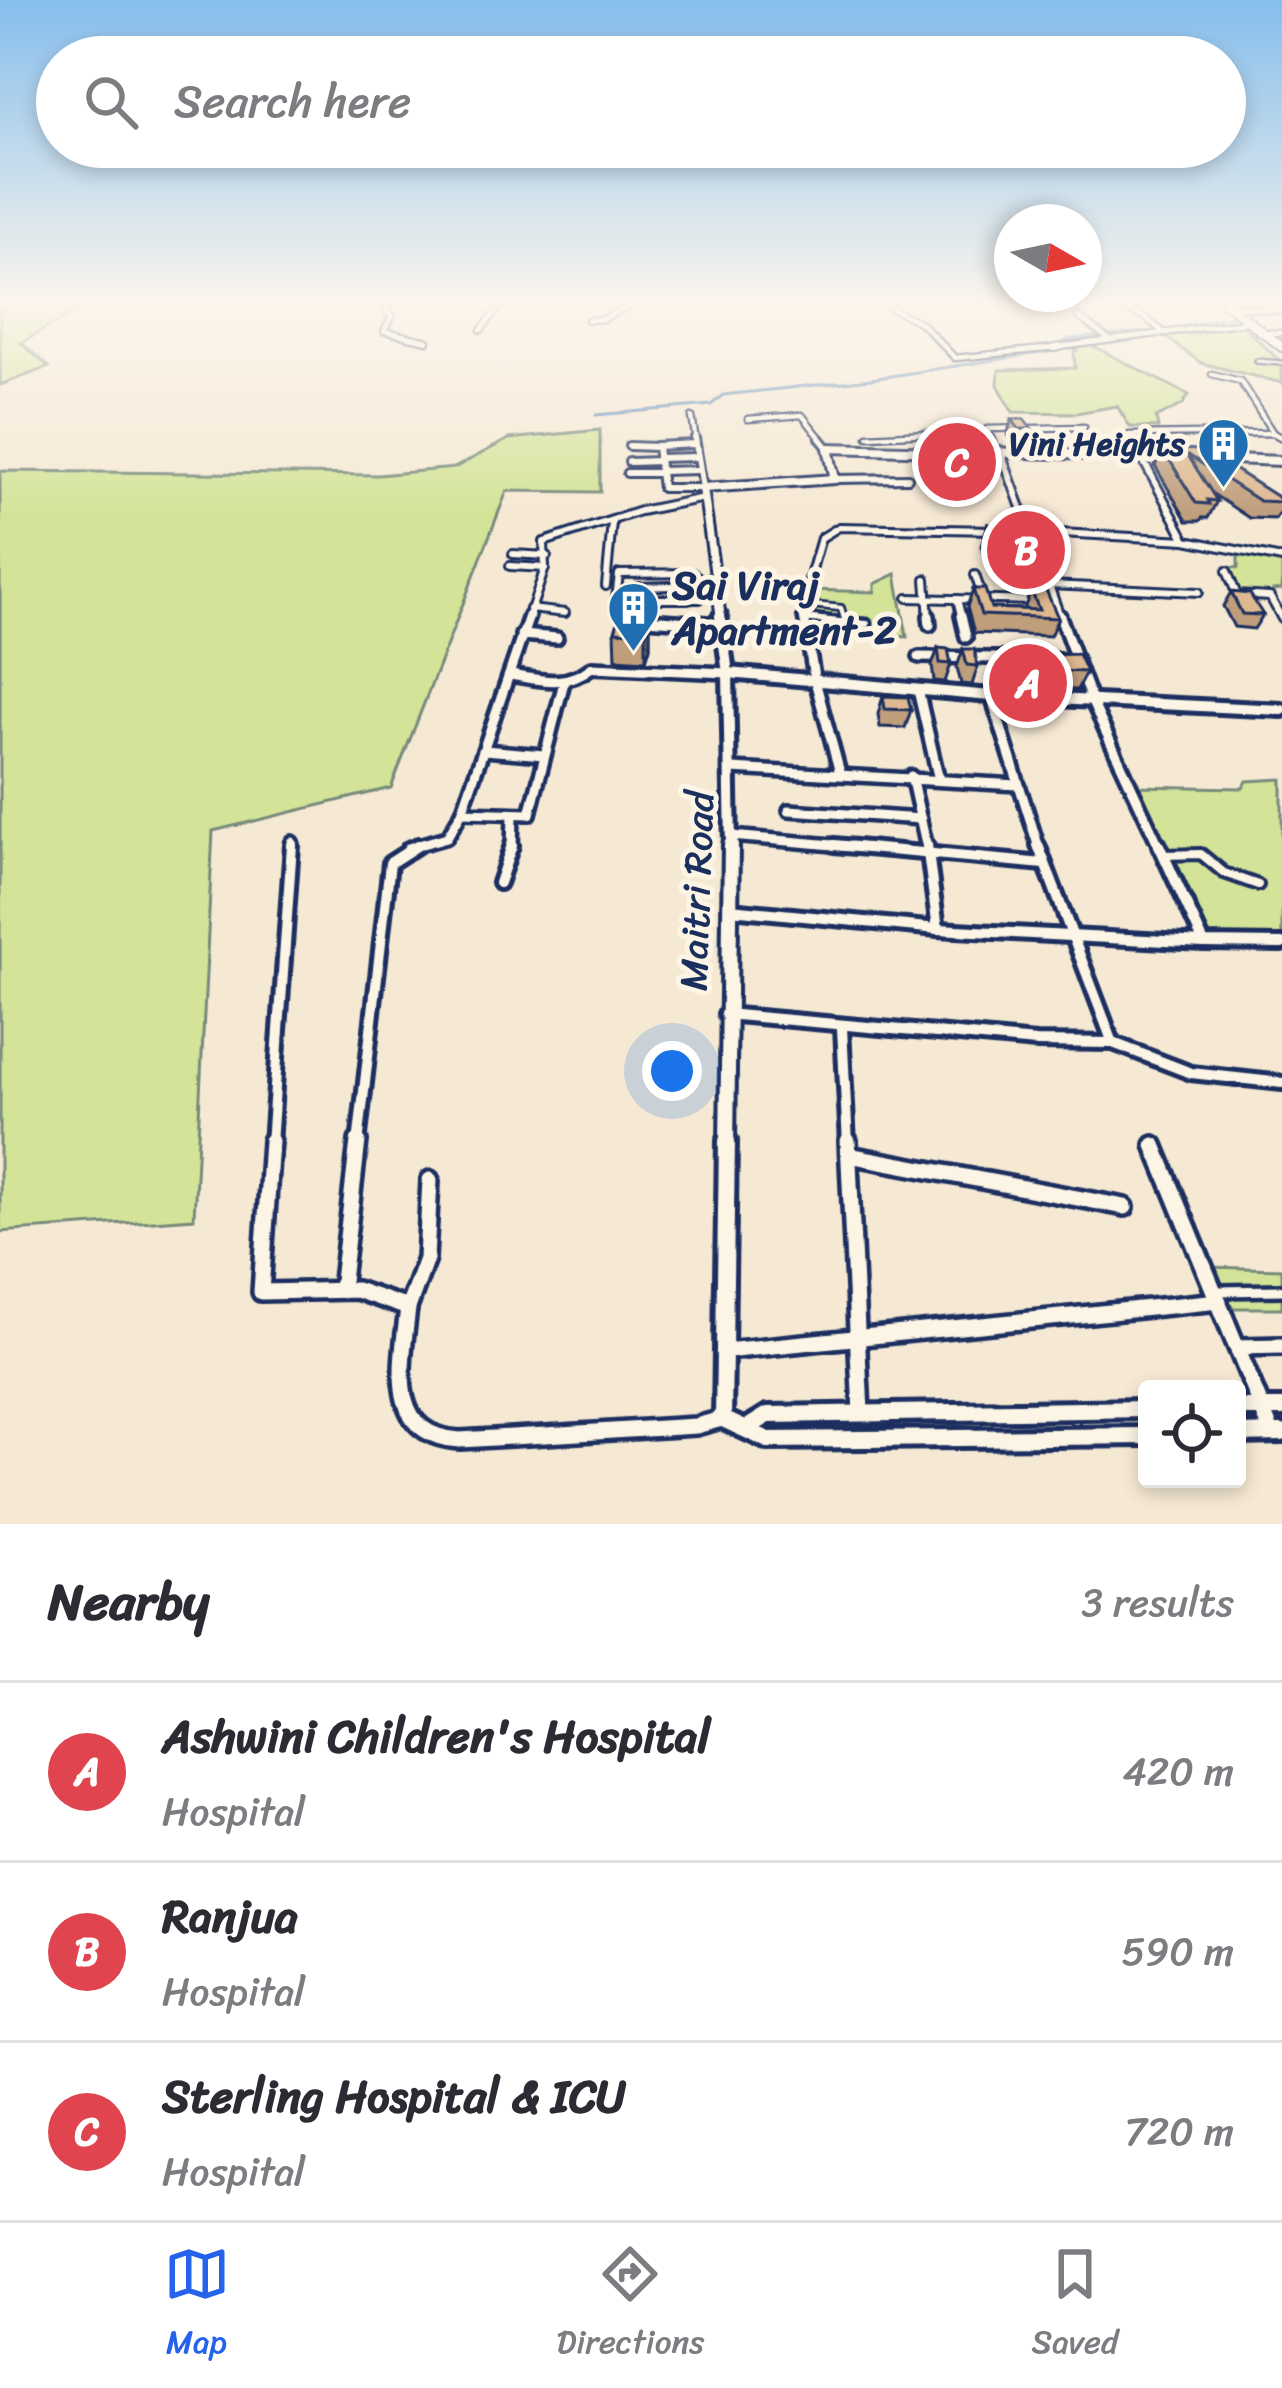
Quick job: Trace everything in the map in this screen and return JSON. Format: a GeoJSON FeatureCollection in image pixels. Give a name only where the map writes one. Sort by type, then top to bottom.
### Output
{"type":"FeatureCollection","features":[{"type":"Feature","properties":{"kind":"street"},"geometry":{"type":"LineString","coordinates":[[1212,374],[1240,381],[1273,433],[1282,438]]}},
{"type":"Feature","properties":{"kind":"street"},"geometry":{"type":"LineString","coordinates":[[748,419],[802,415],[828,448],[835,478]]}},
{"type":"Feature","properties":{"kind":"street","name":"Maitri Road"},"geometry":{"type":"LineString","coordinates":[[692,417],[728,673],[732,769],[725,1014],[723,1419]]}},
{"type":"Feature","properties":{"kind":"street"},"geometry":{"type":"LineString","coordinates":[[1084,428],[987,428],[1091,700],[1204,943]]}},
{"type":"Feature","properties":{"kind":"street"},"geometry":{"type":"LineString","coordinates":[[868,436],[930,433],[946,450]]}},
{"type":"Feature","properties":{"kind":"street"},"geometry":{"type":"LineString","coordinates":[[1186,540],[1130,434],[1273,433]]}},
{"type":"Feature","properties":{"kind":"street"},"geometry":{"type":"LineString","coordinates":[[629,446],[694,444]]}},
{"type":"Feature","properties":{"kind":"street"},"geometry":{"type":"LineString","coordinates":[[656,446],[662,488],[702,491],[835,478],[908,478]]}},
{"type":"Feature","properties":{"kind":"street"},"geometry":{"type":"LineString","coordinates":[[828,448],[1176,457]]}},
{"type":"Feature","properties":{"kind":"street"},"geometry":{"type":"LineString","coordinates":[[628,473],[697,457]]}},
{"type":"Feature","properties":{"kind":"street"},"geometry":{"type":"LineString","coordinates":[[1193,458],[1282,461]]}},
{"type":"Feature","properties":{"kind":"street"},"geometry":{"type":"LineString","coordinates":[[629,462],[698,470]]}},
{"type":"Feature","properties":{"kind":"street"},"geometry":{"type":"LineString","coordinates":[[341,1290],[390,863],[408,848],[447,837],[462,812],[545,568],[544,542],[702,491]]}},
{"type":"Feature","properties":{"kind":"street"},"geometry":{"type":"LineString","coordinates":[[606,586],[612,522]]}},
{"type":"Feature","properties":{"kind":"street"},"geometry":{"type":"LineString","coordinates":[[840,773],[814,677],[802,604],[821,538],[829,530],[1030,531],[1186,540],[1282,559]]}},
{"type":"Feature","properties":{"kind":"street"},"geometry":{"type":"LineString","coordinates":[[513,554],[547,556]]}},
{"type":"Feature","properties":{"kind":"street"},"geometry":{"type":"LineString","coordinates":[[510,566],[545,568]]}},
{"type":"Feature","properties":{"kind":"street"},"geometry":{"type":"LineString","coordinates":[[1227,571],[1238,595],[1270,597],[1282,619]]}},
{"type":"Feature","properties":{"kind":"street"},"geometry":{"type":"LineString","coordinates":[[700,578],[700,599],[618,601],[617,576],[693,573],[714,578]]}},
{"type":"Feature","properties":{"kind":"street"},"geometry":{"type":"LineString","coordinates":[[975,574],[983,599]]}},
{"type":"Feature","properties":{"kind":"street"},"geometry":{"type":"LineString","coordinates":[[926,579],[930,626]]}},
{"type":"Feature","properties":{"kind":"street"},"geometry":{"type":"LineString","coordinates":[[1049,585],[1199,592]]}},
{"type":"Feature","properties":{"kind":"street"},"geometry":{"type":"LineString","coordinates":[[658,586],[659,600]]}},
{"type":"Feature","properties":{"kind":"street"},"geometry":{"type":"LineString","coordinates":[[639,587],[672,586]]}},
{"type":"Feature","properties":{"kind":"street"},"geometry":{"type":"LineString","coordinates":[[908,598],[1055,601]]}},
{"type":"Feature","properties":{"kind":"street"},"geometry":{"type":"LineString","coordinates":[[957,599],[966,637]]}},
{"type":"Feature","properties":{"kind":"street"},"geometry":{"type":"LineString","coordinates":[[802,604],[841,608],[845,624]]}},
{"type":"Feature","properties":{"kind":"street"},"geometry":{"type":"LineString","coordinates":[[530,609],[565,613]]}},
{"type":"Feature","properties":{"kind":"street"},"geometry":{"type":"LineString","coordinates":[[629,618],[722,624]]}},
{"type":"Feature","properties":{"kind":"street"},"geometry":{"type":"LineString","coordinates":[[804,618],[866,624]]}},
{"type":"Feature","properties":{"kind":"street"},"geometry":{"type":"LineString","coordinates":[[521,635],[557,638]]}},
{"type":"Feature","properties":{"kind":"street"},"geometry":{"type":"LineString","coordinates":[[919,657],[1076,660]]}},
{"type":"Feature","properties":{"kind":"street"},"geometry":{"type":"LineString","coordinates":[[510,675],[564,682],[585,673],[728,673],[992,696],[1282,710]]}},
{"type":"Feature","properties":{"kind":"street"},"geometry":{"type":"LineString","coordinates":[[462,812],[530,814],[564,682]]}},
{"type":"Feature","properties":{"kind":"street"},"geometry":{"type":"LineString","coordinates":[[918,690],[939,780]]}},
{"type":"Feature","properties":{"kind":"street"},"geometry":{"type":"LineString","coordinates":[[992,696],[1044,864],[1113,1043]]}},
{"type":"Feature","properties":{"kind":"street"},"geometry":{"type":"LineString","coordinates":[[484,750],[544,755]]}},
{"type":"Feature","properties":{"kind":"street"},"geometry":{"type":"LineString","coordinates":[[732,769],[1018,785]]}},
{"type":"Feature","properties":{"kind":"street"},"geometry":{"type":"LineString","coordinates":[[911,776],[928,851],[938,929]]}},
{"type":"Feature","properties":{"kind":"street"},"geometry":{"type":"LineString","coordinates":[[789,810],[921,819]]}},
{"type":"Feature","properties":{"kind":"street"},"geometry":{"type":"LineString","coordinates":[[499,884],[512,854],[513,816]]}},
{"type":"Feature","properties":{"kind":"street"},"geometry":{"type":"LineString","coordinates":[[731,836],[1044,864]]}},
{"type":"Feature","properties":{"kind":"street"},"geometry":{"type":"LineString","coordinates":[[292,842],[261,1292],[341,1290],[398,1301],[408,1308]]}},
{"type":"Feature","properties":{"kind":"street"},"geometry":{"type":"LineString","coordinates":[[1163,855],[1201,854],[1224,873],[1258,885]]}},
{"type":"Feature","properties":{"kind":"street"},"geometry":{"type":"LineString","coordinates":[[730,909],[938,929],[1282,944]]}},
{"type":"Feature","properties":{"kind":"street"},"geometry":{"type":"LineString","coordinates":[[725,1014],[842,1028],[1047,1043],[1113,1043],[1192,1073],[1282,1083]]}},
{"type":"Feature","properties":{"kind":"street"},"geometry":{"type":"LineString","coordinates":[[842,1028],[860,1413]]}},
{"type":"Feature","properties":{"kind":"street"},"geometry":{"type":"LineString","coordinates":[[1154,1145],[1237,1347],[1272,1408],[1277,1433],[1246,1434]]}},
{"type":"Feature","properties":{"kind":"street"},"geometry":{"type":"LineString","coordinates":[[848,1155],[1125,1207]]}},
{"type":"Feature","properties":{"kind":"street"},"geometry":{"type":"LineString","coordinates":[[430,1180],[426,1258],[408,1308],[406,1401],[410,1418],[429,1436],[460,1440],[696,1426],[723,1419],[768,1440],[1138,1436]]}},
{"type":"Feature","properties":{"kind":"street"},"geometry":{"type":"LineString","coordinates":[[725,1351],[1282,1290]]}},
{"type":"Feature","properties":{"kind":"street"},"geometry":{"type":"LineString","coordinates":[[1237,1347],[1282,1346]]}},
{"type":"Feature","properties":{"kind":"street"},"geometry":{"type":"LineString","coordinates":[[747,1428],[768,1415],[1138,1409]]}},
{"type":"Feature","properties":{"kind":"green space"},"geometry":{"type":"Polygon","coordinates":[[[0,373],[32,373],[0,385],[0,373]]]}},
{"type":"Feature","properties":{"kind":"green space"},"geometry":{"type":"Polygon","coordinates":[[[999,373],[1146,373],[1189,395],[1182,405],[1156,418],[1158,428],[1130,427],[1117,406],[1076,413],[1013,412],[998,385],[999,373]]]}},
{"type":"Feature","properties":{"kind":"green space"},"geometry":{"type":"Polygon","coordinates":[[[1242,373],[1282,373],[1282,383],[1242,373]]]}},
{"type":"Feature","properties":{"kind":"green space"},"geometry":{"type":"Polygon","coordinates":[[[600,430],[600,492],[507,491],[391,788],[213,831],[194,1218],[0,1232],[0,471],[378,475],[454,468],[509,439],[600,430]]]}},
{"type":"Feature","properties":{"kind":"green space"},"geometry":{"type":"Polygon","coordinates":[[[1238,555],[1282,562],[1282,590],[1273,591],[1270,597],[1237,595],[1225,567],[1238,568],[1238,555]]]}},
{"type":"Feature","properties":{"kind":"green space"},"geometry":{"type":"Polygon","coordinates":[[[896,574],[907,637],[810,631],[805,605],[809,590],[875,592],[875,584],[896,574]]]}},
{"type":"Feature","properties":{"kind":"green space"},"geometry":{"type":"Polygon","coordinates":[[[1282,779],[1282,937],[1203,935],[1134,786],[1243,788],[1247,781],[1282,779]]]}},
{"type":"Feature","properties":{"kind":"green space"},"geometry":{"type":"Polygon","coordinates":[[[1205,1267],[1282,1269],[1282,1308],[1222,1308],[1205,1267]]]}},
{"type":"Feature","properties":{"kind":"building"},"geometry":{"type":"Polygon","coordinates":[[[1012,419],[1024,419],[1032,429],[1019,429],[1012,419]]]}},
{"type":"Feature","properties":{"kind":"building"},"geometry":{"type":"Polygon","coordinates":[[[1163,449],[1204,450],[1282,502],[1259,501],[1187,454],[1217,501],[1196,503],[1163,449]]]}},
{"type":"Feature","properties":{"kind":"building"},"geometry":{"type":"Polygon","coordinates":[[[988,524],[1035,527],[1046,559],[1002,555],[988,524]]]}},
{"type":"Feature","properties":{"kind":"building"},"geometry":{"type":"Polygon","coordinates":[[[973,589],[985,589],[991,608],[1039,610],[1031,590],[1046,590],[1058,618],[981,615],[973,589]]]}},
{"type":"Feature","properties":{"kind":"building"},"geometry":{"type":"Polygon","coordinates":[[[1231,592],[1250,594],[1263,615],[1242,614],[1231,592]]]}},
{"type":"Feature","properties":{"kind":"building"},"geometry":{"type":"Polygon","coordinates":[[[619,618],[650,620],[646,633],[615,631],[619,618]]]}},
{"type":"Feature","properties":{"kind":"building"},"geometry":{"type":"Polygon","coordinates":[[[938,648],[948,649],[951,664],[940,663],[938,648]]]}},
{"type":"Feature","properties":{"kind":"building"},"geometry":{"type":"Polygon","coordinates":[[[963,649],[974,649],[978,666],[967,665],[963,649]]]}},
{"type":"Feature","properties":{"kind":"building"},"geometry":{"type":"Polygon","coordinates":[[[1078,654],[1086,672],[1056,671],[1050,655],[1078,654]]]}},
{"type":"Feature","properties":{"kind":"building"},"geometry":{"type":"Polygon","coordinates":[[[883,696],[908,697],[911,710],[885,709],[883,696]]]}},
{"type":"Feature","properties":{"kind":"waterway"},"geometry":{"type":"LineString","coordinates":[[596,415],[711,405],[723,395],[909,373]]}},
{"type":"Feature","properties":{"kind":"place","name":"Sterling Hospital & ICU"},"geometry":{"type":"Point","coordinates":[957,462]}},
{"type":"Feature","properties":{"kind":"place","name":"Vini Heights"},"geometry":{"type":"Point","coordinates":[1224,489]}},
{"type":"Feature","properties":{"kind":"place","name":"Ranjua"},"geometry":{"type":"Point","coordinates":[1026,550]}},
{"type":"Feature","properties":{"kind":"place","name":"Sai Viraj Apartment-2"},"geometry":{"type":"Point","coordinates":[633,653]}},
{"type":"Feature","properties":{"kind":"place","name":"Ashwini Children's Hospital"},"geometry":{"type":"Point","coordinates":[1028,683]}}]}
